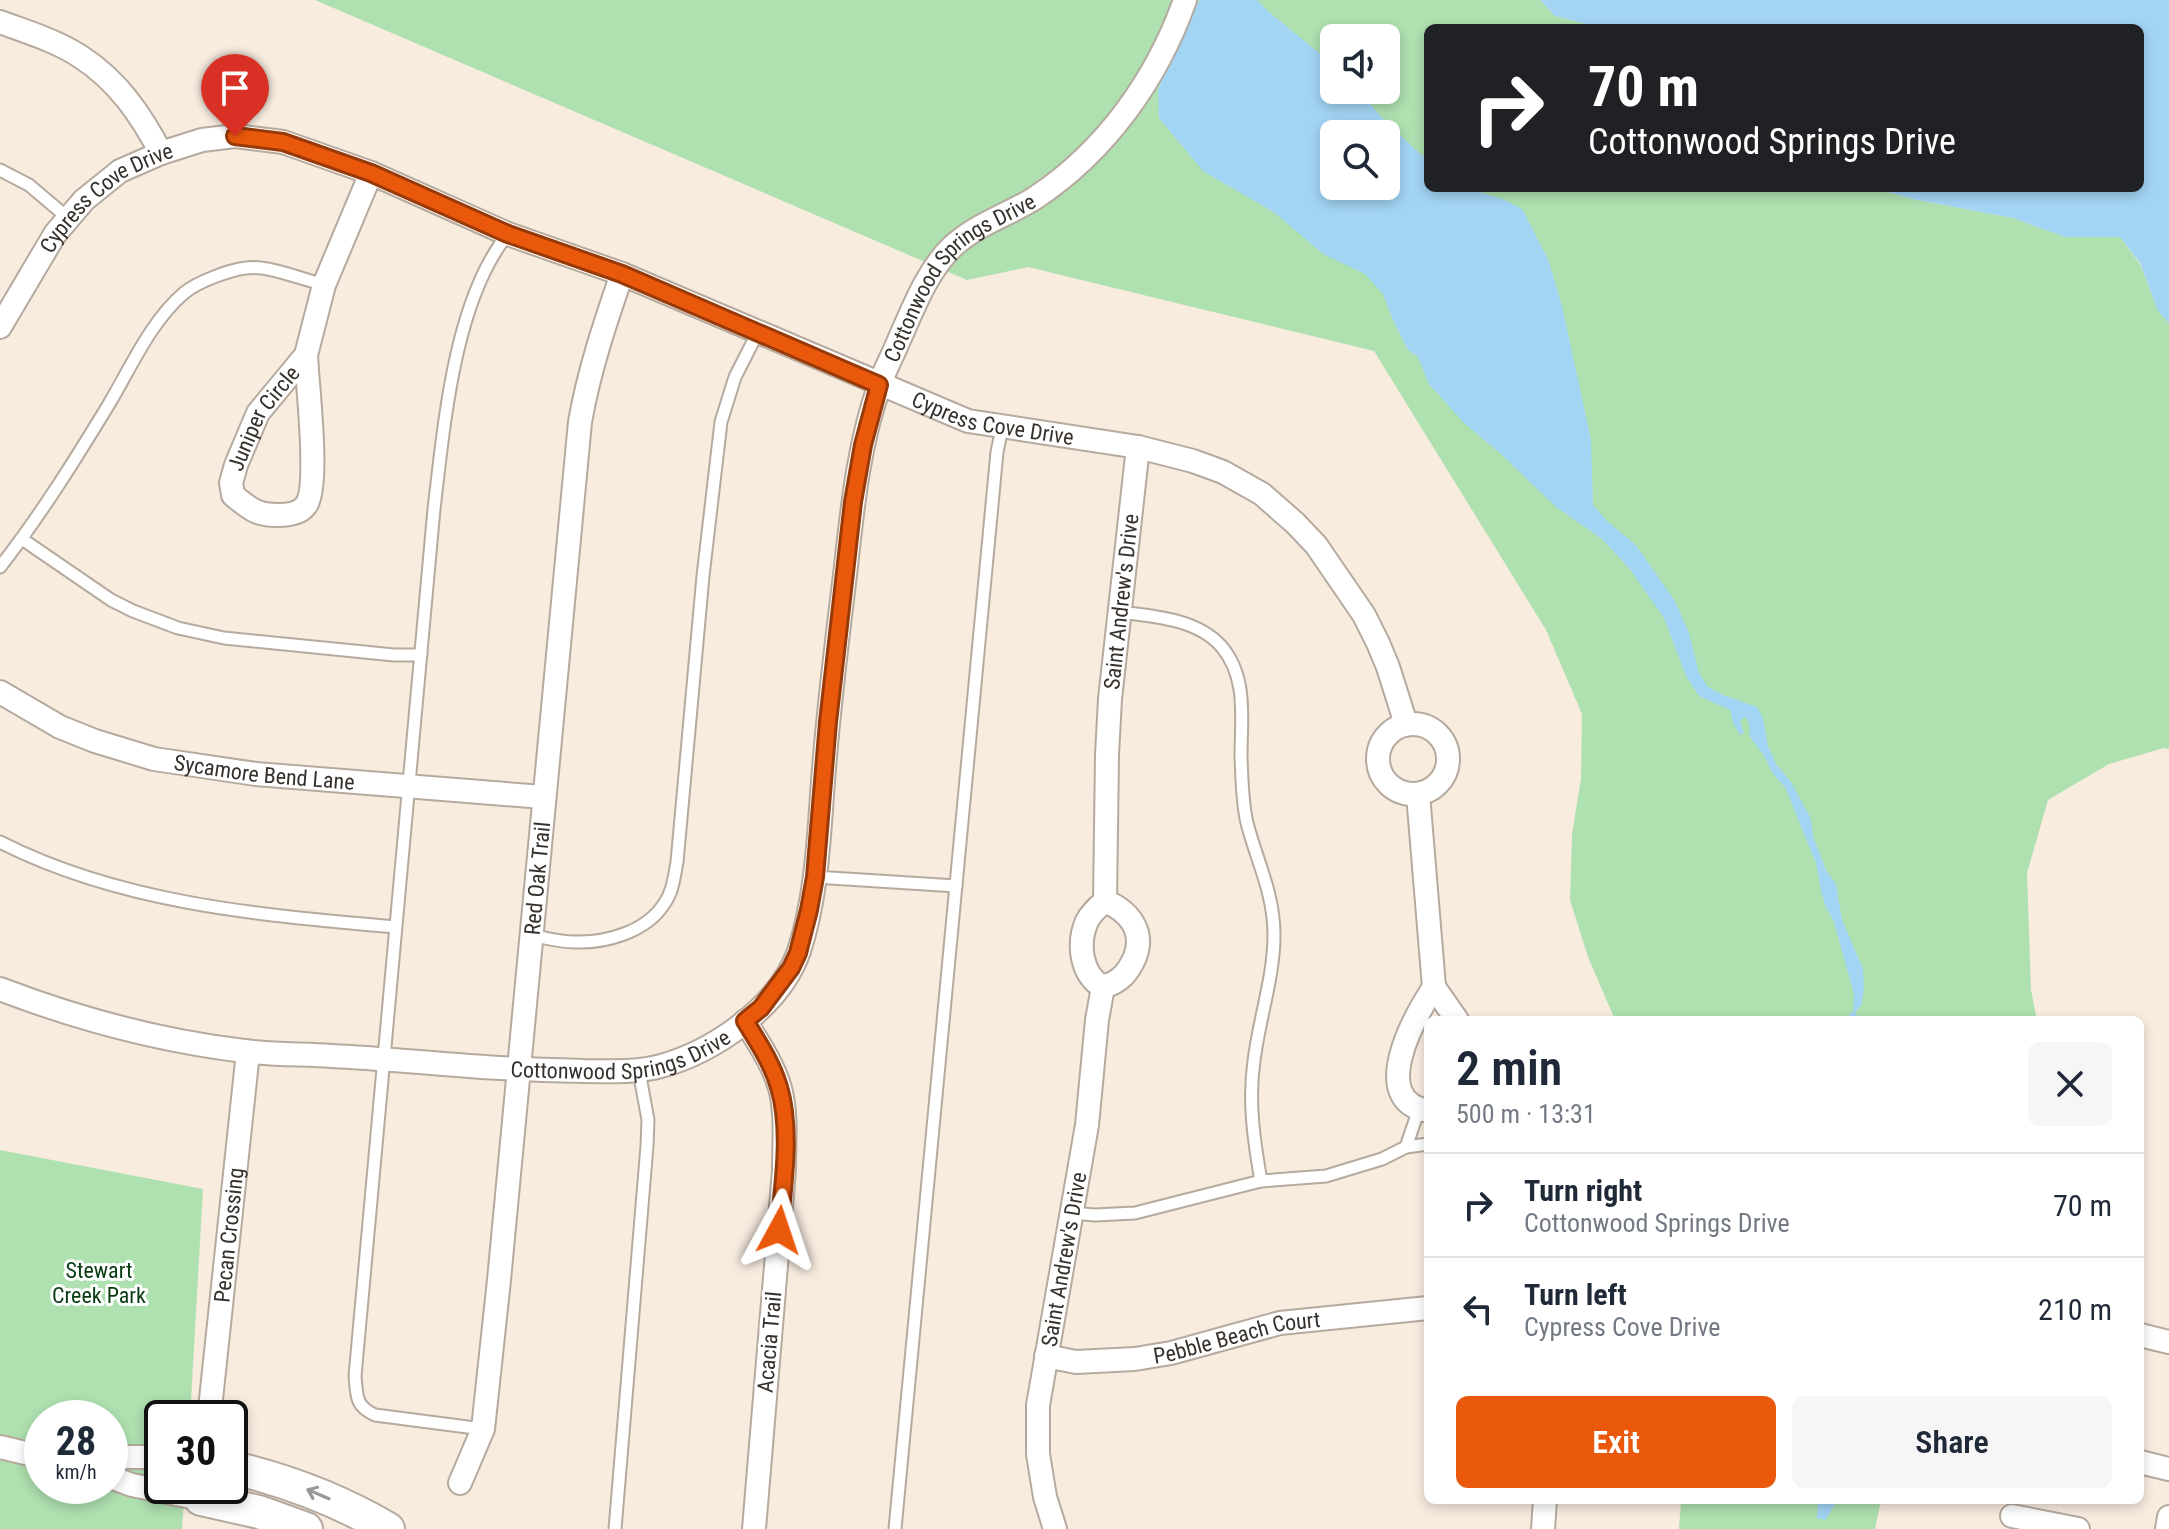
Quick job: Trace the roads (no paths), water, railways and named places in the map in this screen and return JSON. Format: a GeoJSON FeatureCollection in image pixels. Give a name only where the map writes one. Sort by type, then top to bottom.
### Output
{"type":"FeatureCollection","features":[{"type":"Feature","properties":{"kind":"main road"},"geometry":{"type":"LineString","coordinates":[[248,1472],[315,1492],[388,1529]]}},
{"type":"Feature","properties":{"kind":"main road"},"geometry":{"type":"LineString","coordinates":[[236,1504],[306,1529]]}},
{"type":"Feature","properties":{"kind":"street","name":"Cottonwood Springs Drive"},"geometry":{"type":"LineString","coordinates":[[0,989],[51,1009],[195,1044],[248,1052],[519,1070],[639,1071],[663,1066],[697,1053],[761,1008],[791,968],[798,953],[815,877],[828,722],[853,502],[863,445],[879,385],[925,285],[948,250],[969,233],[1034,198],[1065,176],[1101,143],[1122,118],[1158,62],[1185,0]]}},
{"type":"Feature","properties":{"kind":"street"},"geometry":{"type":"LineString","coordinates":[[0,22],[79,56],[107,76],[137,112],[161,153]]}},
{"type":"Feature","properties":{"kind":"street","name":"Cypress Cove Drive"},"geometry":{"type":"LineString","coordinates":[[0,327],[55,234],[84,200],[120,171],[202,140],[235,136],[283,142],[371,173],[508,234],[622,274],[959,418],[1002,428],[1138,447],[1223,472],[1262,494],[1316,545],[1364,615],[1388,667],[1406,724]]}},
{"type":"Feature","properties":{"kind":"street","name":"Juniper Circle"},"geometry":{"type":"LineString","coordinates":[[306,355],[258,413],[236,465],[231,483],[233,495],[254,512],[290,515],[305,507],[311,493],[306,355],[324,285],[371,173]]}},
{"type":"Feature","properties":{"kind":"street","name":"Red Oak Trail"},"geometry":{"type":"LineString","coordinates":[[460,1483],[483,1429],[580,422],[600,337],[622,274]]}},
{"type":"Feature","properties":{"kind":"street","name":"Saint Andrew's Drive"},"geometry":{"type":"LineString","coordinates":[[1105,901],[1110,699],[1138,447]]}},
{"type":"Feature","properties":{"kind":"street","name":"Sycamore Bend Lane"},"geometry":{"type":"LineString","coordinates":[[0,692],[60,727],[154,759],[256,774],[543,797]]}},
{"type":"Feature","properties":{"kind":"street"},"geometry":{"type":"LineString","coordinates":[[1421,723],[1434,729],[1444,739],[1449,753],[1448,767],[1442,780],[1432,790],[1418,794],[1405,794],[1392,788],[1383,778],[1378,765],[1384,738],[1406,724],[1421,723]]}},
{"type":"Feature","properties":{"kind":"street"},"geometry":{"type":"LineString","coordinates":[[1418,794],[1434,987],[1454,1016]]}},
{"type":"Feature","properties":{"kind":"street"},"geometry":{"type":"LineString","coordinates":[[1105,901],[1117,906],[1131,919],[1137,933],[1138,948],[1124,976],[1114,984],[1103,987],[1093,981],[1086,971],[1082,946],[1088,921],[1105,901]]}},
{"type":"Feature","properties":{"kind":"street","name":"Saint Andrew's Drive"},"geometry":{"type":"LineString","coordinates":[[1055,1529],[1045,1497],[1038,1454],[1038,1405],[1087,1125],[1103,987]]}},
{"type":"Feature","properties":{"kind":"street"},"geometry":{"type":"LineString","coordinates":[[1423,1110],[1409,1103],[1403,1095],[1399,1065],[1412,1024],[1434,987]]}},
{"type":"Feature","properties":{"kind":"street","name":"Acacia Trail"},"geometry":{"type":"LineString","coordinates":[[745,1021],[768,1059],[780,1089],[785,1121],[784,1170],[754,1529]]}},
{"type":"Feature","properties":{"kind":"street","name":"Pecan Crossing"},"geometry":{"type":"LineString","coordinates":[[211,1400],[248,1052]]}},
{"type":"Feature","properties":{"kind":"street","name":"Pebble Beach Court"},"geometry":{"type":"LineString","coordinates":[[1046,1356],[1076,1362],[1135,1359],[1171,1353],[1280,1323],[1424,1308]]}},
{"type":"Feature","properties":{"kind":"street"},"geometry":{"type":"LineString","coordinates":[[2144,1336],[2169,1342]]}},
{"type":"Feature","properties":{"kind":"street"},"geometry":{"type":"LineString","coordinates":[[0,1447],[24,1453]]}},
{"type":"Feature","properties":{"kind":"street"},"geometry":{"type":"LineString","coordinates":[[2144,1463],[2169,1469]]}},
{"type":"Feature","properties":{"kind":"street"},"geometry":{"type":"LineString","coordinates":[[1543,1529],[1545,1504]]}},
{"type":"Feature","properties":{"kind":"street"},"geometry":{"type":"LineString","coordinates":[[2012,1515],[2078,1529]]}},
{"type":"Feature","properties":{"kind":"street"},"geometry":{"type":"LineString","coordinates":[[2167,1529],[2169,1517]]}},
{"type":"Feature","properties":{"kind":"lane"},"geometry":{"type":"LineString","coordinates":[[0,170],[29,185],[68,218]]}},
{"type":"Feature","properties":{"kind":"lane"},"geometry":{"type":"LineString","coordinates":[[483,1429],[375,1415],[363,1410],[357,1400],[355,1376],[444,429],[472,300],[485,267],[508,234]]}},
{"type":"Feature","properties":{"kind":"lane"},"geometry":{"type":"LineString","coordinates":[[0,567],[91,434],[151,333],[188,290],[227,272],[249,267],[324,285]]}},
{"type":"Feature","properties":{"kind":"lane"},"geometry":{"type":"LineString","coordinates":[[531,935],[574,942],[606,940],[622,935],[653,916],[665,904],[672,887],[721,422],[731,387],[758,332]]}},
{"type":"Feature","properties":{"kind":"lane"},"geometry":{"type":"LineString","coordinates":[[895,1529],[994,482],[1002,428]]}},
{"type":"Feature","properties":{"kind":"lane"},"geometry":{"type":"LineString","coordinates":[[22,539],[111,600],[178,628],[224,638],[421,655]]}},
{"type":"Feature","properties":{"kind":"lane"},"geometry":{"type":"LineString","coordinates":[[1120,612],[1155,616],[1194,627],[1209,635],[1221,645],[1239,679],[1241,759],[1247,823],[1273,911],[1274,937],[1252,1081],[1251,1106],[1261,1181]]}},
{"type":"Feature","properties":{"kind":"lane"},"geometry":{"type":"LineString","coordinates":[[0,842],[75,874],[175,901],[395,927]]}},
{"type":"Feature","properties":{"kind":"lane"},"geometry":{"type":"LineString","coordinates":[[815,877],[956,886]]}},
{"type":"Feature","properties":{"kind":"lane"},"geometry":{"type":"LineString","coordinates":[[615,1529],[647,1146],[648,1120],[639,1071]]}},
{"type":"Feature","properties":{"kind":"lane"},"geometry":{"type":"LineString","coordinates":[[1406,1147],[1423,1110]]}},
{"type":"Feature","properties":{"kind":"lane"},"geometry":{"type":"LineString","coordinates":[[1072,1213],[1135,1213],[1261,1181],[1326,1176],[1382,1159],[1406,1147],[1424,1145]]}},
{"type":"Feature","properties":{"kind":"water"},"geometry":{"type":"Polygon","coordinates":[[[1200,0],[1257,0],[1320,54],[1320,104],[1370,104],[1384,120],[1320,120],[1320,200],[1400,200],[1400,135],[1424,157],[1424,192],[1480,192],[1522,209],[1548,259],[1562,306],[1591,440],[1593,505],[1635,544],[1675,601],[1689,633],[1699,673],[1708,687],[1757,707],[1763,718],[1768,746],[1776,764],[1791,782],[1811,819],[1813,836],[1826,870],[1836,884],[1842,920],[1863,969],[1862,1004],[1853,1015],[1854,994],[1834,922],[1825,905],[1816,863],[1785,787],[1750,737],[1745,716],[1740,721],[1744,733],[1740,735],[1730,710],[1699,696],[1686,676],[1664,618],[1629,568],[1602,539],[1556,507],[1464,423],[1429,384],[1418,357],[1408,350],[1383,294],[1365,274],[1323,254],[1275,213],[1203,171],[1159,118],[1158,91],[1192,10],[1200,0]]]}},
{"type":"Feature","properties":{"kind":"water"},"geometry":{"type":"Polygon","coordinates":[[[1540,0],[2169,0],[2169,323],[2158,311],[2140,263],[2120,237],[2065,237],[2013,218],[1888,192],[2144,192],[2144,24],[1584,24],[1555,16],[1540,0]]]}},
{"type":"Feature","properties":{"kind":"water"},"geometry":{"type":"Polygon","coordinates":[[[1818,1504],[1835,1504],[1825,1520],[1817,1518],[1818,1504]]]}},
{"type":"Feature","properties":{"kind":"park label","name":"Stewart Creek Park"},"geometry":{"type":"Point","coordinates":[99,1282]}}]}
